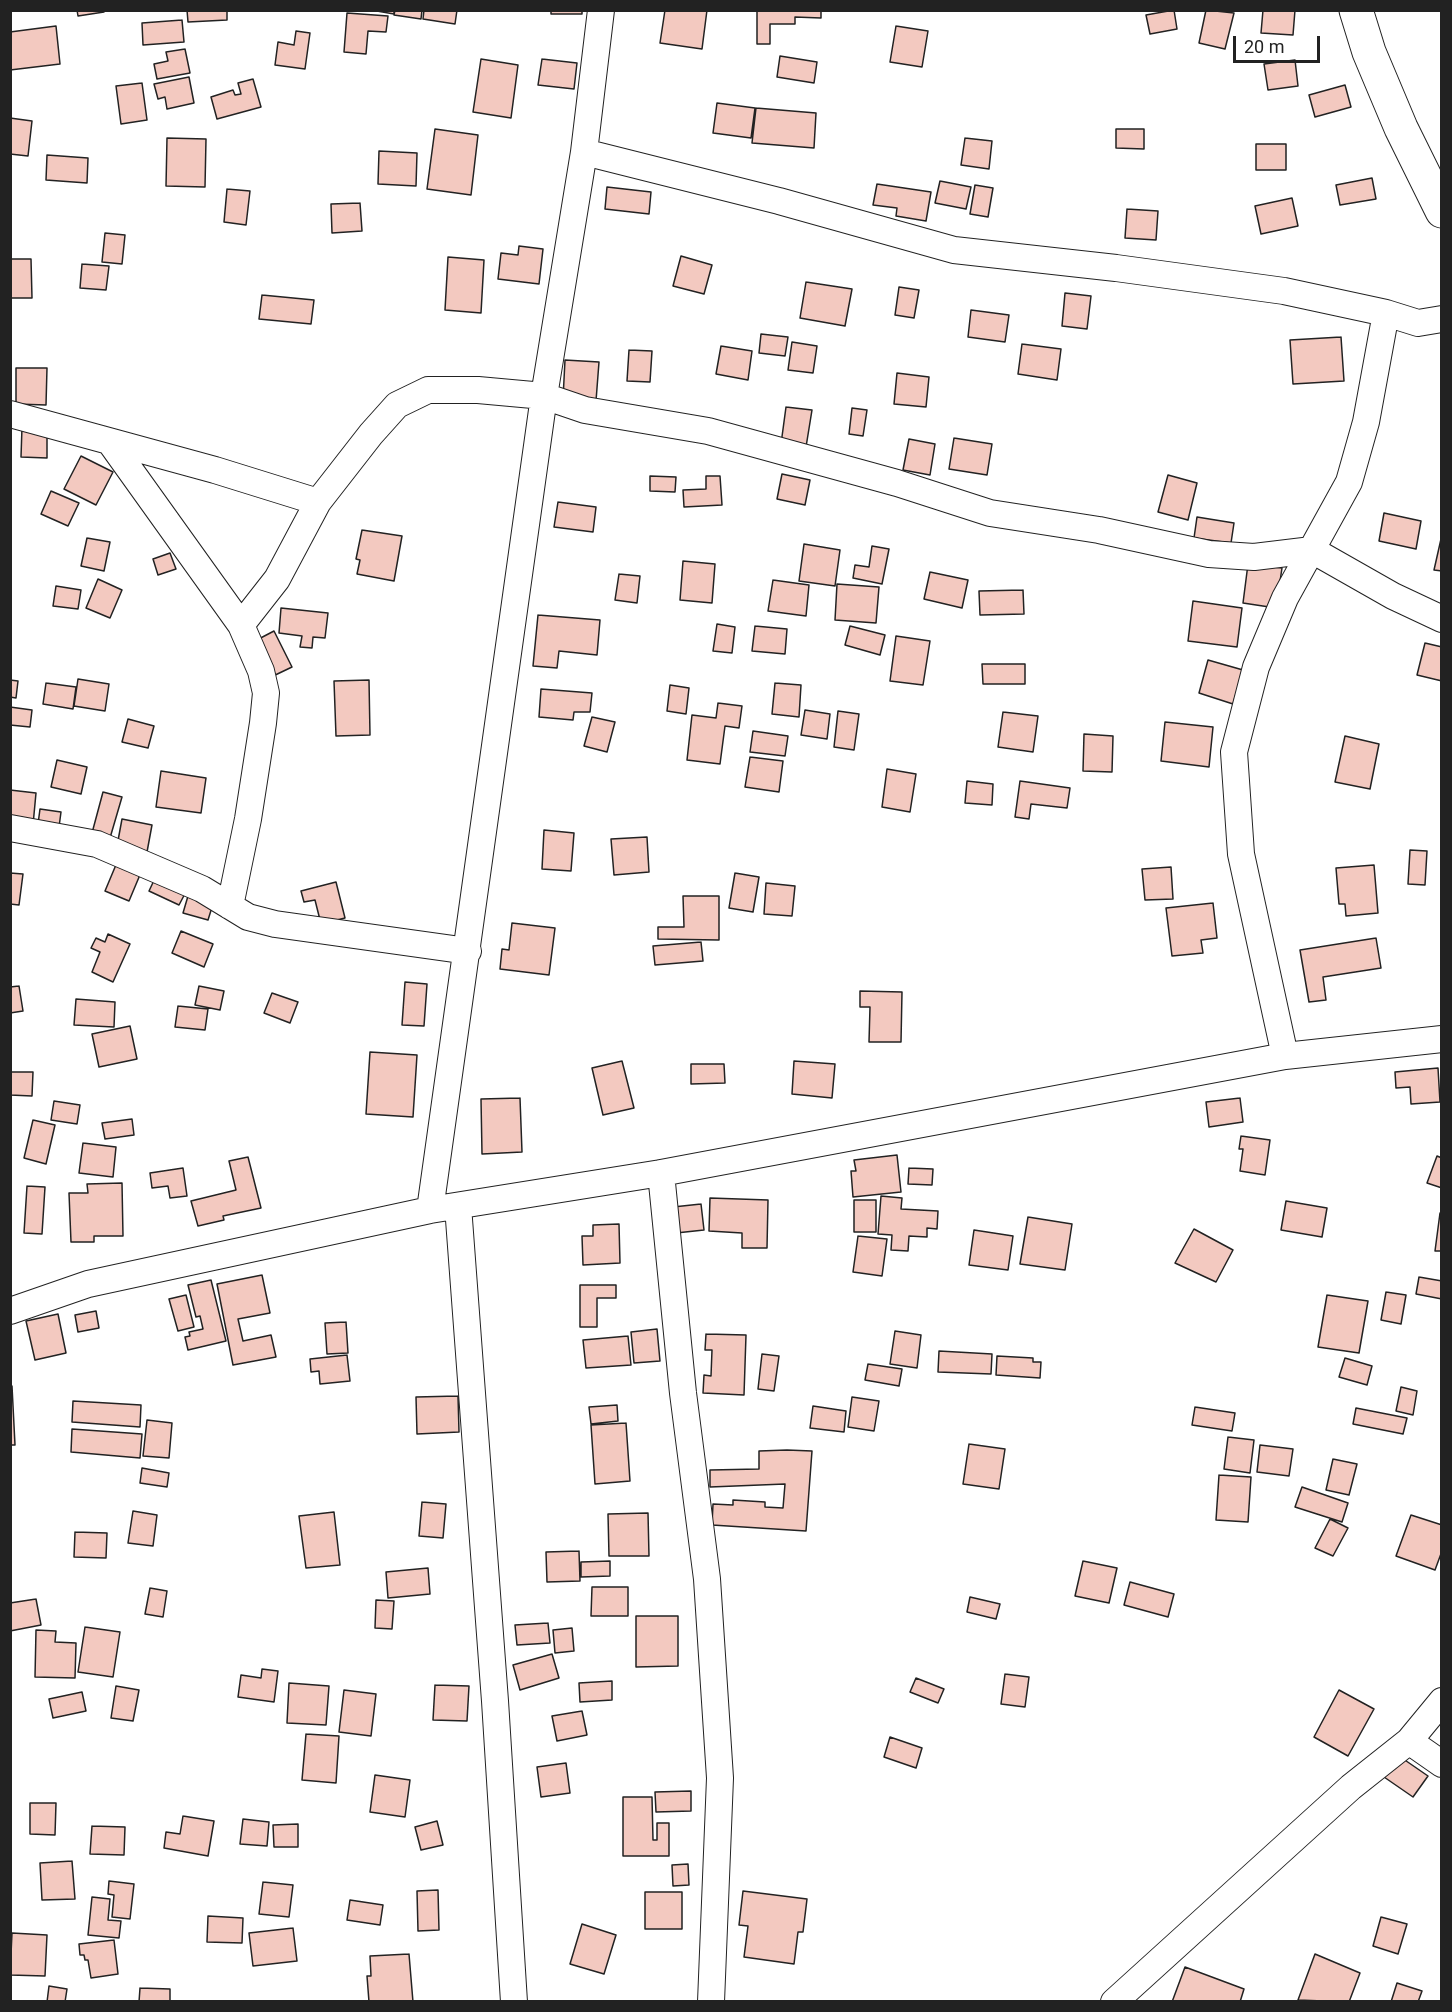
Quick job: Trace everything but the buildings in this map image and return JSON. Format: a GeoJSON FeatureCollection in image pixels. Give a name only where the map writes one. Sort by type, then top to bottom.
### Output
{"type":"FeatureCollection","features":[{"type":"Feature","properties":{"kind":"street"},"geometry":{"type":"LineString","coordinates":[[430,1210],[544,396],[584,152],[601,10]]}},
{"type":"Feature","properties":{"kind":"street"},"geometry":{"type":"LineString","coordinates":[[1356,10],[1369,52],[1401,128],[1442,211]]}},
{"type":"Feature","properties":{"kind":"street"},"geometry":{"type":"LineString","coordinates":[[584,152],[779,201],[954,250],[1116,268],[1284,291],[1386,313],[1418,323],[1442,318]]}},
{"type":"Feature","properties":{"kind":"street"},"geometry":{"type":"LineString","coordinates":[[1286,1056],[1241,854],[1234,752],[1256,667],[1285,598],[1349,482],[1366,422],[1386,313]]}},
{"type":"Feature","properties":{"kind":"street"},"geometry":{"type":"LineString","coordinates":[[241,625],[277,579],[318,502],[397,405],[428,390],[478,390],[544,396],[585,410],[708,431],[897,483],[990,513],[1099,530],[1209,554],[1254,557],[1312,550],[1393,596],[1442,620]]}},
{"type":"Feature","properties":{"kind":"street"},"geometry":{"type":"LineString","coordinates":[[10,414],[215,470],[318,502]]}},
{"type":"Feature","properties":{"kind":"street"},"geometry":{"type":"LineString","coordinates":[[110,442],[241,625],[261,671],[266,693],[248,819],[230,906]]}},
{"type":"Feature","properties":{"kind":"street"},"geometry":{"type":"LineString","coordinates":[[10,828],[98,844],[202,889],[248,917],[275,924],[468,951]]}},
{"type":"Feature","properties":{"kind":"street"},"geometry":{"type":"LineString","coordinates":[[10,1311],[88,1284],[430,1210],[661,1173],[1286,1056],[1442,1039]]}},
{"type":"Feature","properties":{"kind":"street"},"geometry":{"type":"LineString","coordinates":[[661,1173],[683,1393],[707,1579],[720,1778],[711,2001]]}},
{"type":"Feature","properties":{"kind":"street"},"geometry":{"type":"LineString","coordinates":[[458,1206],[495,1701],[514,2001]]}},
{"type":"Feature","properties":{"kind":"street"},"geometry":{"type":"LineString","coordinates":[[1114,2001],[1351,1787],[1409,1741],[1442,1701]]}},
{"type":"Feature","properties":{"kind":"street"},"geometry":{"type":"LineString","coordinates":[[1409,1741],[1442,1764]]}}]}
